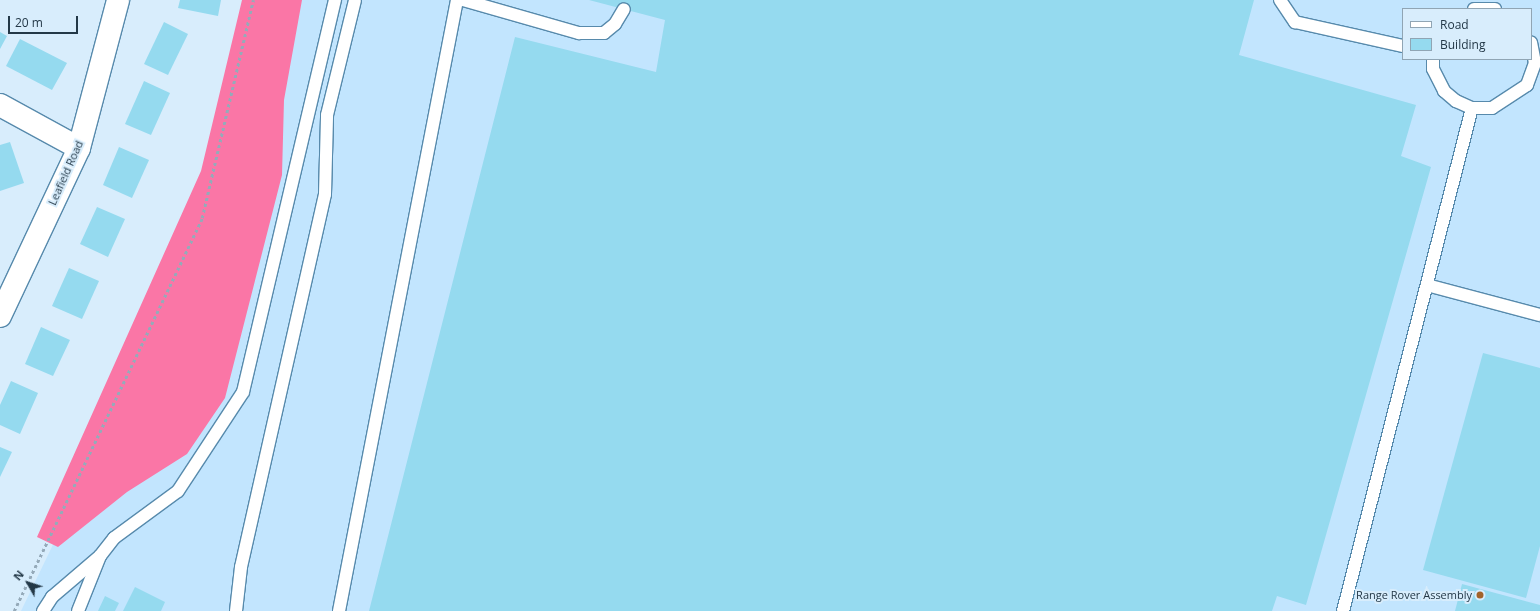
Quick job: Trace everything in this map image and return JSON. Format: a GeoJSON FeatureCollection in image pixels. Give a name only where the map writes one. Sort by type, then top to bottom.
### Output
{"type":"FeatureCollection","features":[{"type":"Feature","properties":{"kind":"street","name":"Leafield Road"},"geometry":{"type":"LineString","coordinates":[[0,316],[79,148],[118,0]]}},
{"type":"Feature","properties":{"kind":"street"},"geometry":{"type":"LineString","coordinates":[[0,105],[79,148]]}},
{"type":"Feature","properties":{"kind":"lane"},"geometry":{"type":"LineString","coordinates":[[43,611],[52,596],[100,556],[114,538],[178,491],[243,392],[335,0]]}},
{"type":"Feature","properties":{"kind":"lane"},"geometry":{"type":"LineString","coordinates":[[236,611],[241,567],[325,194],[327,115],[355,0]]}},
{"type":"Feature","properties":{"kind":"lane"},"geometry":{"type":"LineString","coordinates":[[339,611],[457,0]]}},
{"type":"Feature","properties":{"kind":"lane"},"geometry":{"type":"LineString","coordinates":[[463,0],[578,33],[604,34],[615,24],[624,10]]}},
{"type":"Feature","properties":{"kind":"lane"},"geometry":{"type":"LineString","coordinates":[[1280,0],[1295,22],[1402,46]]}},
{"type":"Feature","properties":{"kind":"lane"},"geometry":{"type":"LineString","coordinates":[[1478,8],[1492,5]]}},
{"type":"Feature","properties":{"kind":"lane"},"geometry":{"type":"LineString","coordinates":[[1433,60],[1433,69],[1444,92],[1456,101],[1472,108],[1492,108],[1527,85],[1536,70],[1532,45]]}},
{"type":"Feature","properties":{"kind":"lane"},"geometry":{"type":"LineString","coordinates":[[1343,611],[1472,108]]}},
{"type":"Feature","properties":{"kind":"lane"},"geometry":{"type":"LineString","coordinates":[[1427,285],[1540,315]]}},
{"type":"Feature","properties":{"kind":"lane"},"geometry":{"type":"LineString","coordinates":[[78,611],[100,556]]}},
{"type":"Feature","properties":{"kind":"path"},"geometry":{"type":"LineString","coordinates":[[14,611],[202,218],[253,0]]}},
{"type":"Feature","properties":{"kind":"shaded area"},"geometry":{"type":"Polygon","coordinates":[[[242,0],[302,0],[284,100],[282,175],[225,398],[187,454],[127,492],[58,547],[37,537],[201,171],[242,0]]]}},
{"type":"Feature","properties":{"kind":"shaded area"},"geometry":{"type":"Polygon","coordinates":[[[260,0],[1540,0],[1540,611],[21,611],[209,221],[260,0]]]}},
{"type":"Feature","properties":{"kind":"building"},"geometry":{"type":"Polygon","coordinates":[[[180,0],[221,0],[218,16],[178,8],[180,0]]]}},
{"type":"Feature","properties":{"kind":"building"},"geometry":{"type":"Polygon","coordinates":[[[589,0],[1254,0],[1239,55],[1416,105],[1401,156],[1431,167],[1306,605],[1277,596],[1272,611],[369,611],[515,37],[656,72],[665,20],[589,0]]]}},
{"type":"Feature","properties":{"kind":"building"},"geometry":{"type":"Polygon","coordinates":[[[164,22],[188,34],[168,75],[144,64],[164,22]]]}},
{"type":"Feature","properties":{"kind":"building"},"geometry":{"type":"Polygon","coordinates":[[[0,32],[7,36],[0,49],[0,32]]]}},
{"type":"Feature","properties":{"kind":"building"},"geometry":{"type":"Polygon","coordinates":[[[20,39],[67,63],[52,90],[6,66],[20,39]]]}},
{"type":"Feature","properties":{"kind":"building"},"geometry":{"type":"Polygon","coordinates":[[[144,81],[170,93],[151,135],[125,124],[144,81]]]}},
{"type":"Feature","properties":{"kind":"building"},"geometry":{"type":"Polygon","coordinates":[[[10,142],[24,183],[0,191],[0,145],[10,142]]]}},
{"type":"Feature","properties":{"kind":"building"},"geometry":{"type":"Polygon","coordinates":[[[119,147],[149,160],[132,198],[103,185],[119,147]]]}},
{"type":"Feature","properties":{"kind":"building"},"geometry":{"type":"Polygon","coordinates":[[[97,207],[125,219],[108,257],[80,244],[97,207]]]}},
{"type":"Feature","properties":{"kind":"building"},"geometry":{"type":"Polygon","coordinates":[[[69,268],[99,281],[82,319],[52,306],[69,268]]]}},
{"type":"Feature","properties":{"kind":"building"},"geometry":{"type":"Polygon","coordinates":[[[41,327],[70,340],[53,376],[25,364],[41,327]]]}},
{"type":"Feature","properties":{"kind":"building"},"geometry":{"type":"Polygon","coordinates":[[[1483,353],[1540,368],[1540,546],[1526,598],[1423,570],[1483,353]]]}},
{"type":"Feature","properties":{"kind":"building"},"geometry":{"type":"Polygon","coordinates":[[[11,381],[38,393],[20,434],[0,425],[0,405],[11,381]]]}},
{"type":"Feature","properties":{"kind":"building"},"geometry":{"type":"Polygon","coordinates":[[[0,447],[12,452],[0,477],[0,447]]]}},
{"type":"Feature","properties":{"kind":"building","name":"Range Rover Assembly"},"geometry":{"type":"Polygon","coordinates":[[[1462,584],[1540,605],[1540,611],[1455,611],[1462,584]]]}},
{"type":"Feature","properties":{"kind":"building"},"geometry":{"type":"Polygon","coordinates":[[[135,587],[165,602],[161,611],[123,611],[135,587]]]}},
{"type":"Feature","properties":{"kind":"building"},"geometry":{"type":"Polygon","coordinates":[[[105,596],[119,603],[115,611],[98,611],[105,596]]]}},
{"type":"Feature","properties":{"kind":"place","name":"Range Rover Assembly"},"geometry":{"type":"Point","coordinates":[1480,595]}}]}
